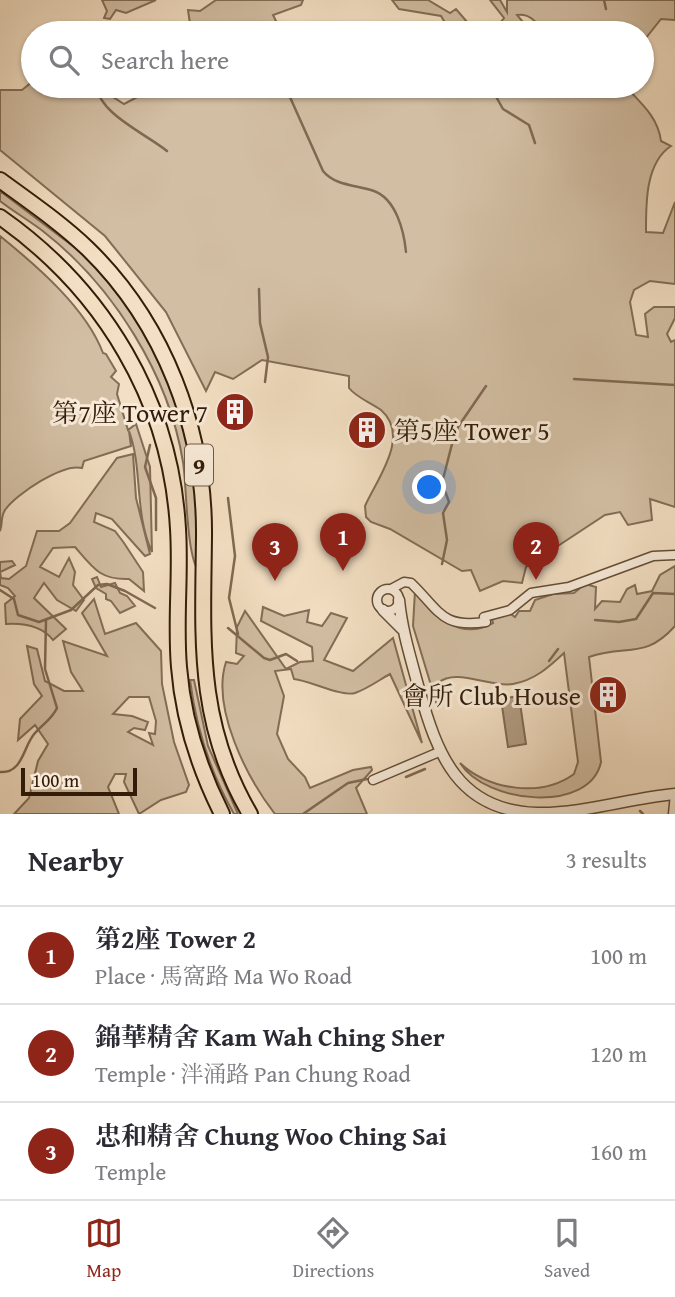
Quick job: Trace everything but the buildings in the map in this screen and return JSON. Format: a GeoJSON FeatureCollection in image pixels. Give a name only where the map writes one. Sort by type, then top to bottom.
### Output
{"type":"FeatureCollection","features":[{"type":"Feature","properties":{"kind":"highway","name":"9"},"geometry":{"type":"LineString","coordinates":[[0,180],[65,228],[108,271],[149,328],[177,385],[194,439],[202,490],[202,645],[208,702],[225,762],[250,814]]}},
{"type":"Feature","properties":{"kind":"highway","name":"9"},"geometry":{"type":"LineString","coordinates":[[0,217],[46,253],[94,304],[128,356],[154,412],[167,454],[177,512],[178,653],[182,695],[195,751],[222,814]]}},
{"type":"Feature","properties":{"kind":"street"},"geometry":{"type":"LineString","coordinates":[[402,629],[383,610],[377,597],[381,591],[404,582],[411,583],[444,617],[459,625],[486,622],[484,617],[510,610],[531,593],[569,587],[653,556],[675,555]]}},
{"type":"Feature","properties":{"kind":"street"},"geometry":{"type":"LineString","coordinates":[[391,589],[399,600],[402,629],[439,752],[452,772],[472,792],[498,806],[517,811],[558,812],[675,794],[673,814]]}},
{"type":"Feature","properties":{"kind":"street"},"geometry":{"type":"LineString","coordinates":[[383,610],[394,609],[399,600]]}},
{"type":"Feature","properties":{"kind":"street"},"geometry":{"type":"LineString","coordinates":[[373,780],[439,752]]}},
{"type":"Feature","properties":{"kind":"shaded area"},"geometry":{"type":"Polygon","coordinates":[[[102,0],[156,0],[126,13],[116,10],[110,19],[104,18],[107,11],[102,0]]]}},
{"type":"Feature","properties":{"kind":"shaded area"},"geometry":{"type":"Polygon","coordinates":[[[216,0],[303,0],[301,5],[273,15],[276,21],[190,21],[188,10],[200,11],[216,0]]]}},
{"type":"Feature","properties":{"kind":"shaded area"},"geometry":{"type":"Polygon","coordinates":[[[392,0],[428,0],[450,13],[456,9],[466,21],[444,21],[441,16],[399,9],[392,0]]]}},
{"type":"Feature","properties":{"kind":"shaded area"},"geometry":{"type":"Polygon","coordinates":[[[490,0],[500,0],[507,12],[507,0],[675,0],[675,20],[661,19],[654,28],[654,21],[534,21],[517,15],[522,21],[502,21],[504,18],[490,0]]]}},
{"type":"Feature","properties":{"kind":"shaded area"},"geometry":{"type":"Polygon","coordinates":[[[0,90],[21,90],[21,98],[115,98],[124,104],[135,98],[636,98],[653,118],[661,141],[671,146],[662,153],[652,174],[647,197],[646,232],[663,233],[675,202],[675,284],[650,281],[634,290],[630,302],[636,335],[648,337],[645,314],[654,307],[675,307],[675,318],[667,334],[671,342],[675,340],[675,507],[650,499],[652,520],[628,525],[620,512],[605,515],[526,567],[522,583],[503,581],[480,591],[471,570],[462,571],[366,517],[365,506],[389,458],[393,432],[389,420],[381,410],[349,388],[349,376],[262,360],[233,379],[215,372],[206,391],[166,312],[105,236],[0,150],[0,90]]]}},
{"type":"Feature","properties":{"kind":"shaded area"},"geometry":{"type":"Polygon","coordinates":[[[0,191],[90,259],[146,331],[181,410],[196,479],[199,572],[192,551],[183,462],[176,429],[151,365],[115,306],[93,278],[44,232],[0,201],[0,191]]]}},
{"type":"Feature","properties":{"kind":"shaded area"},"geometry":{"type":"Polygon","coordinates":[[[0,236],[44,274],[73,304],[116,371],[111,377],[119,384],[117,394],[128,430],[136,424],[150,467],[152,552],[143,522],[136,460],[129,431],[131,446],[84,461],[82,468],[63,470],[40,481],[19,496],[5,510],[0,531],[0,236]]]}},
{"type":"Feature","properties":{"kind":"shaded area"},"geometry":{"type":"Polygon","coordinates":[[[133,454],[136,498],[150,554],[145,556],[112,519],[96,513],[94,522],[115,531],[124,543],[143,572],[144,591],[129,579],[104,575],[75,547],[53,548],[40,567],[59,577],[69,558],[75,572],[73,585],[84,600],[76,611],[57,600],[44,583],[34,598],[66,629],[53,640],[44,631],[32,626],[6,624],[5,604],[15,596],[8,588],[0,585],[0,572],[1,578],[9,579],[26,566],[37,531],[59,531],[70,523],[117,458],[133,454]]]}},
{"type":"Feature","properties":{"kind":"shaded area"},"geometry":{"type":"Polygon","coordinates":[[[12,561],[15,565],[0,572],[0,562],[12,561]]]}},
{"type":"Feature","properties":{"kind":"shaded area"},"geometry":{"type":"Polygon","coordinates":[[[675,566],[675,626],[664,637],[645,647],[589,657],[601,762],[593,779],[578,790],[558,796],[536,797],[513,794],[491,787],[473,777],[460,763],[485,779],[516,788],[546,786],[561,782],[574,774],[578,762],[564,653],[535,676],[513,684],[464,677],[445,679],[438,683],[437,705],[413,626],[415,591],[431,609],[449,623],[458,628],[480,628],[493,623],[492,619],[509,613],[515,617],[519,611],[530,611],[535,600],[553,594],[574,593],[585,584],[596,587],[595,609],[602,601],[620,602],[627,589],[635,585],[637,594],[652,591],[660,575],[675,566]]]}},
{"type":"Feature","properties":{"kind":"shaded area"},"geometry":{"type":"Polygon","coordinates":[[[97,577],[101,587],[115,583],[120,593],[127,596],[135,606],[120,613],[111,601],[106,599],[106,594],[96,588],[92,579],[97,577]]]}},
{"type":"Feature","properties":{"kind":"shaded area"},"geometry":{"type":"Polygon","coordinates":[[[94,599],[105,634],[136,623],[161,651],[162,684],[174,742],[189,785],[186,792],[161,800],[139,814],[124,782],[126,774],[115,774],[108,787],[119,814],[14,814],[29,798],[38,761],[48,744],[35,725],[18,740],[20,719],[42,696],[34,684],[27,646],[37,649],[45,681],[64,691],[83,691],[71,672],[63,641],[107,656],[82,613],[94,599]],[[129,697],[113,714],[132,716],[148,722],[145,730],[134,728],[128,732],[153,745],[149,733],[155,734],[156,721],[149,697],[129,697]]]}},
{"type":"Feature","properties":{"kind":"shaded area"},"geometry":{"type":"Polygon","coordinates":[[[263,607],[284,616],[309,610],[307,622],[322,626],[331,613],[347,618],[324,660],[353,671],[393,638],[422,743],[390,674],[349,694],[294,679],[291,669],[275,671],[284,696],[277,734],[288,759],[305,777],[310,788],[353,770],[371,767],[372,770],[356,788],[367,814],[275,814],[253,782],[234,742],[223,700],[226,662],[237,664],[244,656],[236,653],[237,627],[245,611],[286,669],[300,662],[313,661],[312,647],[261,621],[263,607]]]}},
{"type":"Feature","properties":{"kind":"shaded area"},"geometry":{"type":"Polygon","coordinates":[[[190,680],[194,680],[208,746],[238,814],[234,814],[225,798],[211,766],[200,732],[190,680]]]}},
{"type":"Feature","properties":{"kind":"shaded area"},"geometry":{"type":"Polygon","coordinates":[[[519,696],[526,744],[508,747],[501,699],[519,696]]]}},
{"type":"Feature","properties":{"kind":"waterway"},"geometry":{"type":"LineString","coordinates":[[604,0],[606,9]]}},
{"type":"Feature","properties":{"kind":"waterway"},"geometry":{"type":"LineString","coordinates":[[100,98],[124,122],[167,151]]}},
{"type":"Feature","properties":{"kind":"waterway"},"geometry":{"type":"LineString","coordinates":[[290,98],[323,171],[334,180],[382,195],[398,217],[406,252]]}},
{"type":"Feature","properties":{"kind":"waterway"},"geometry":{"type":"LineString","coordinates":[[497,98],[503,109],[529,125],[535,143]]}},
{"type":"Feature","properties":{"kind":"waterway"},"geometry":{"type":"LineString","coordinates":[[259,289],[260,323],[268,357],[265,382]]}},
{"type":"Feature","properties":{"kind":"waterway"},"geometry":{"type":"LineString","coordinates":[[574,379],[675,385]]}},
{"type":"Feature","properties":{"kind":"waterway"},"geometry":{"type":"LineString","coordinates":[[442,564],[447,540],[443,513],[449,502],[442,483],[458,427],[486,386]]}},
{"type":"Feature","properties":{"kind":"waterway"},"geometry":{"type":"LineString","coordinates":[[150,445],[145,467],[156,498],[156,530]]}},
{"type":"Feature","properties":{"kind":"waterway"},"geometry":{"type":"LineString","coordinates":[[228,498],[235,556],[229,598],[238,634]]}},
{"type":"Feature","properties":{"kind":"waterway"},"geometry":{"type":"LineString","coordinates":[[0,590],[14,599],[18,615],[39,622],[71,610],[98,585],[107,584],[125,591],[155,608]]}},
{"type":"Feature","properties":{"kind":"waterway"},"geometry":{"type":"LineString","coordinates":[[595,620],[619,622],[636,619],[653,593],[675,594]]}},
{"type":"Feature","properties":{"kind":"waterway"},"geometry":{"type":"LineString","coordinates":[[0,772],[13,769],[18,764],[31,738],[57,708],[45,669],[46,620]]}},
{"type":"Feature","properties":{"kind":"waterway"},"geometry":{"type":"LineString","coordinates":[[228,628],[264,658],[270,660],[286,654],[297,661]]}},
{"type":"Feature","properties":{"kind":"waterway"},"geometry":{"type":"LineString","coordinates":[[549,661],[558,649]]}},
{"type":"Feature","properties":{"kind":"waterway"},"geometry":{"type":"LineString","coordinates":[[406,777],[425,769]]}},
{"type":"Feature","properties":{"kind":"waterway"},"geometry":{"type":"LineString","coordinates":[[303,814],[348,783],[367,779]]}},
{"type":"Feature","properties":{"kind":"waterway"},"geometry":{"type":"LineString","coordinates":[[640,811],[643,814]]}},
{"type":"Feature","properties":{"kind":"place","name":"第7座 Tower 7"},"geometry":{"type":"Point","coordinates":[235,412]}},
{"type":"Feature","properties":{"kind":"place","name":"第5座 Tower 5"},"geometry":{"type":"Point","coordinates":[367,430]}},
{"type":"Feature","properties":{"kind":"place","name":"第2座 Tower 2"},"geometry":{"type":"Point","coordinates":[343,571]}},
{"type":"Feature","properties":{"kind":"place","name":"錦華精舍 Kam Wah Ching Sher"},"geometry":{"type":"Point","coordinates":[536,580]}},
{"type":"Feature","properties":{"kind":"place","name":"忠和精舍 Chung Woo Ching Sai"},"geometry":{"type":"Point","coordinates":[275,581]}},
{"type":"Feature","properties":{"kind":"place","name":"會所 Club House"},"geometry":{"type":"Point","coordinates":[608,695]}}]}
